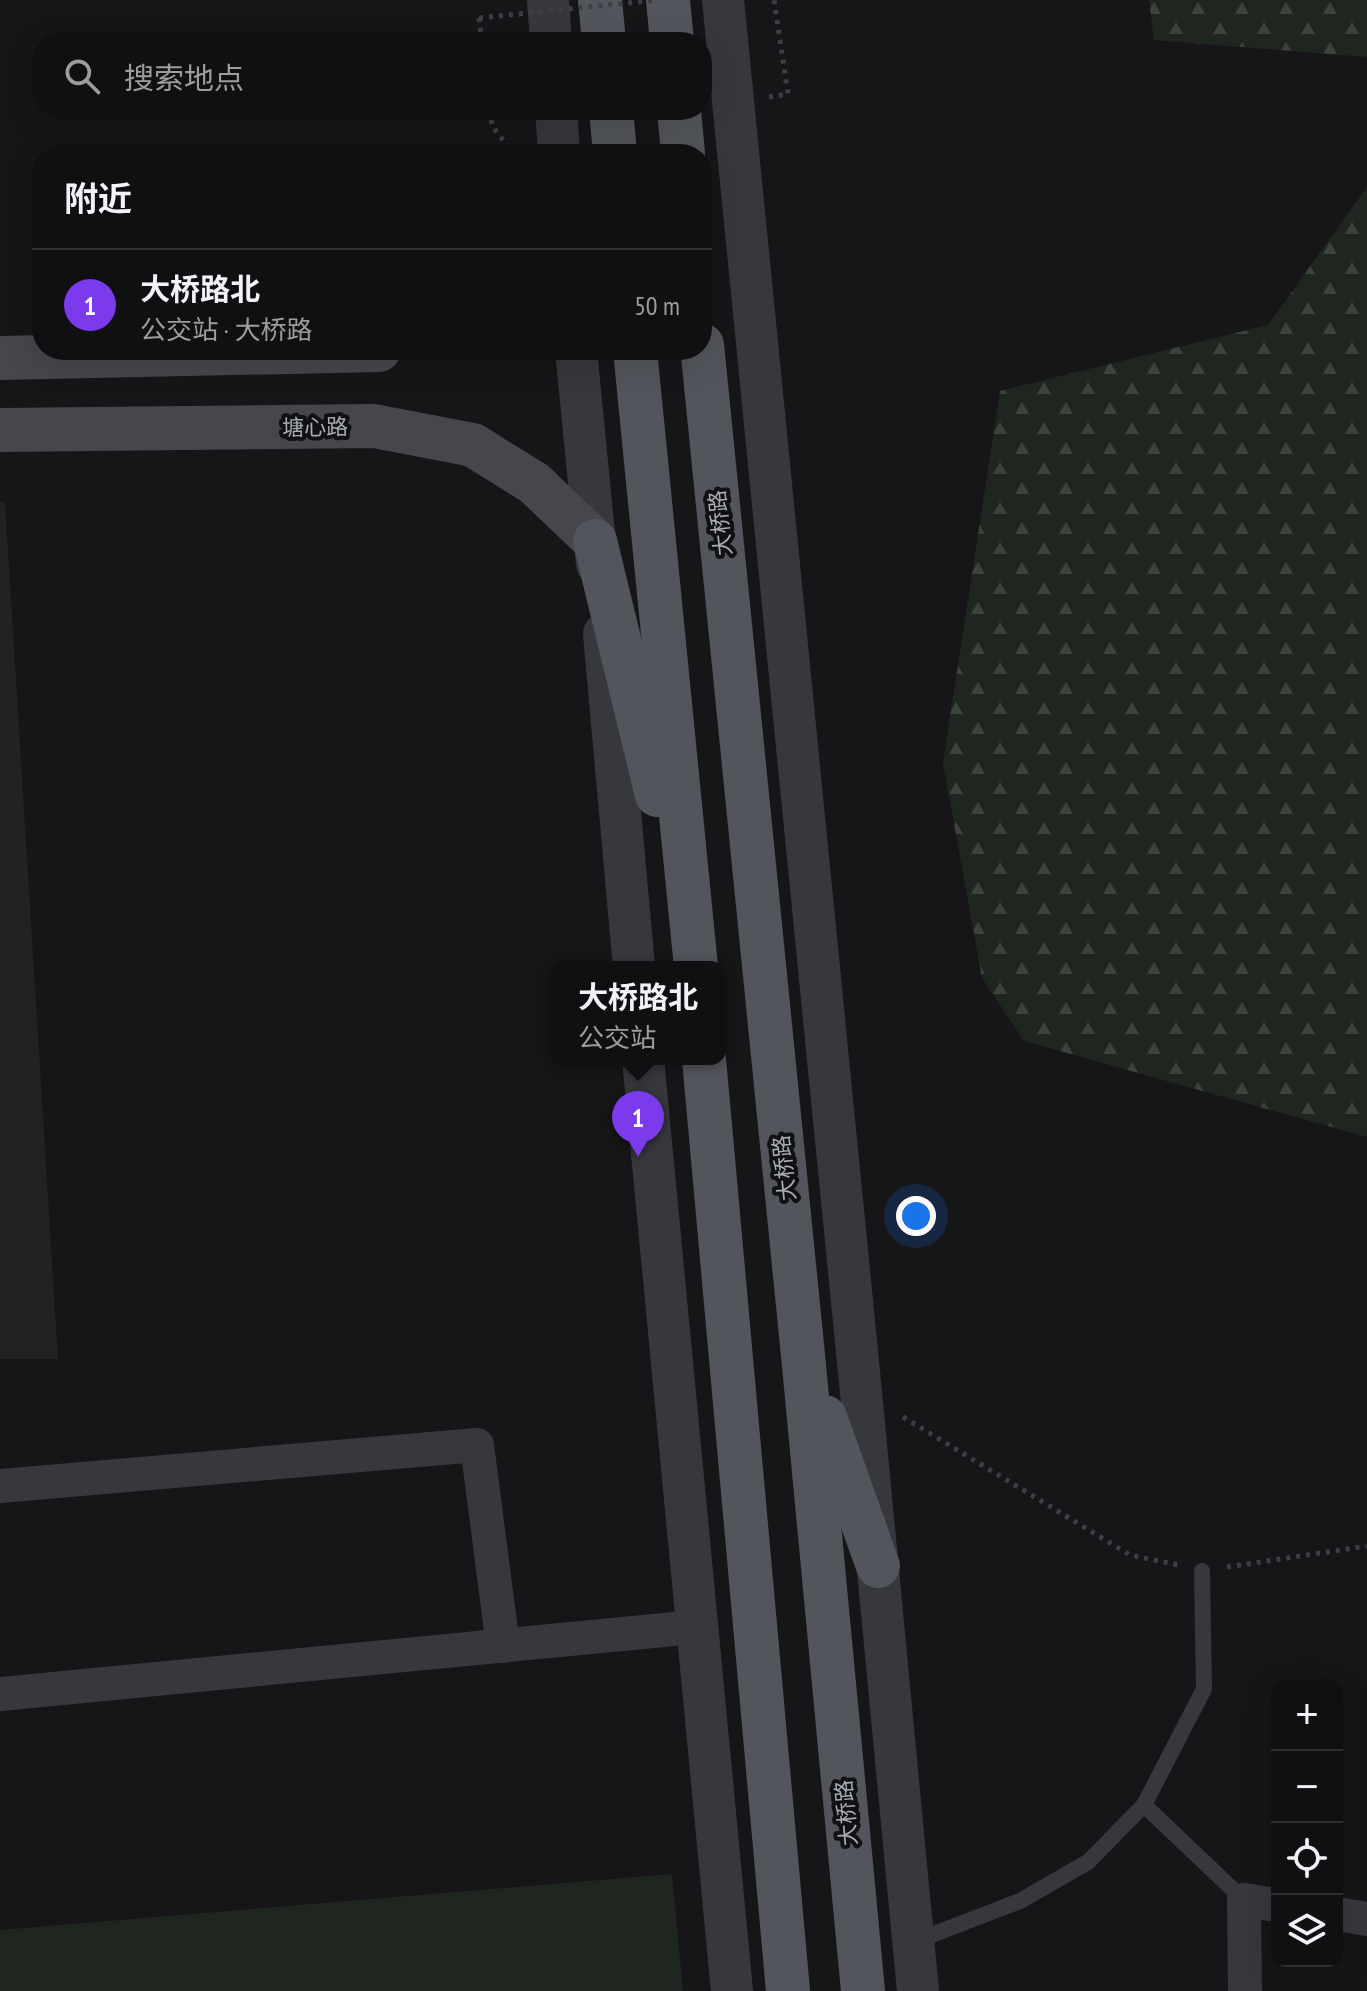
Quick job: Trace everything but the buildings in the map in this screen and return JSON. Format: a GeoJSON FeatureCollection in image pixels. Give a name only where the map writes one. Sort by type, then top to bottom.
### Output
{"type":"FeatureCollection","features":[{"type":"Feature","properties":{"kind":"main road"},"geometry":{"type":"LineString","coordinates":[[600,0],[603,32]]}},
{"type":"Feature","properties":{"kind":"main road"},"geometry":{"type":"LineString","coordinates":[[668,0],[671,32]]}},
{"type":"Feature","properties":{"kind":"main road"},"geometry":{"type":"LineString","coordinates":[[612,120],[614,144]]}},
{"type":"Feature","properties":{"kind":"main road"},"geometry":{"type":"LineString","coordinates":[[680,120],[682,144]]}},
{"type":"Feature","properties":{"kind":"main road"},"geometry":{"type":"LineString","coordinates":[[0,358],[32,357]]}},
{"type":"Feature","properties":{"kind":"main road"},"geometry":{"type":"LineString","coordinates":[[636,360],[695,954]]}},
{"type":"Feature","properties":{"kind":"main road","name":"大桥路"},"geometry":{"type":"LineString","coordinates":[[704,360],[863,1991]]}},
{"type":"Feature","properties":{"kind":"main road","name":"塘心路"},"geometry":{"type":"LineString","coordinates":[[0,430],[359,426],[388,429],[473,445],[534,483],[595,541]]}},
{"type":"Feature","properties":{"kind":"main road"},"geometry":{"type":"LineString","coordinates":[[595,541],[695,954]]}},
{"type":"Feature","properties":{"kind":"main road"},"geometry":{"type":"LineString","coordinates":[[705,1065],[788,1991]]}},
{"type":"Feature","properties":{"kind":"main road"},"geometry":{"type":"LineString","coordinates":[[803,1355],[878,1566]]}},
{"type":"Feature","properties":{"kind":"street"},"geometry":{"type":"LineString","coordinates":[[548,0],[550,32]]}},
{"type":"Feature","properties":{"kind":"street"},"geometry":{"type":"LineString","coordinates":[[723,0],[918,1991]]}},
{"type":"Feature","properties":{"kind":"street"},"geometry":{"type":"LineString","coordinates":[[557,120],[558,144]]}},
{"type":"Feature","properties":{"kind":"street"},"geometry":{"type":"LineString","coordinates":[[577,360],[633,961]]}},
{"type":"Feature","properties":{"kind":"street"},"geometry":{"type":"LineString","coordinates":[[644,1065],[732,1991]]}},
{"type":"Feature","properties":{"kind":"street"},"geometry":{"type":"LineString","coordinates":[[0,1486],[477,1445],[503,1646]]}},
{"type":"Feature","properties":{"kind":"street"},"geometry":{"type":"LineString","coordinates":[[0,1694],[695,1627]]}},
{"type":"Feature","properties":{"kind":"street"},"geometry":{"type":"LineString","coordinates":[[1245,1991],[1260,1903]]}},
{"type":"Feature","properties":{"kind":"street"},"geometry":{"type":"LineString","coordinates":[[1343,1915],[1367,1919]]}},
{"type":"Feature","properties":{"kind":"lane"},"geometry":{"type":"LineString","coordinates":[[914,1942],[1020,1901],[1088,1862],[1144,1805],[1204,1689],[1202,1571]]}},
{"type":"Feature","properties":{"kind":"lane"},"geometry":{"type":"LineString","coordinates":[[1144,1805],[1260,1903]]}},
{"type":"Feature","properties":{"kind":"path"},"geometry":{"type":"LineString","coordinates":[[481,32],[479,18],[657,0]]}},
{"type":"Feature","properties":{"kind":"path"},"geometry":{"type":"LineString","coordinates":[[774,0],[788,94]]}},
{"type":"Feature","properties":{"kind":"path"},"geometry":{"type":"LineString","coordinates":[[491,120],[492,126],[506,144]]}},
{"type":"Feature","properties":{"kind":"path"},"geometry":{"type":"LineString","coordinates":[[861,1392],[1130,1555],[1202,1571],[1367,1546]]}},
{"type":"Feature","properties":{"kind":"shaded area"},"geometry":{"type":"Polygon","coordinates":[[[0,502],[5,502],[58,1359],[0,1359],[0,502]]]}},
{"type":"Feature","properties":{"kind":"green space"},"geometry":{"type":"Polygon","coordinates":[[[1149,0],[1367,0],[1367,57],[1154,40],[1149,0]]]}},
{"type":"Feature","properties":{"kind":"green space"},"geometry":{"type":"Polygon","coordinates":[[[1367,187],[1367,1137],[1024,1041],[982,978],[943,763],[1000,391],[1268,325],[1367,187]]]}},
{"type":"Feature","properties":{"kind":"green space"},"geometry":{"type":"Polygon","coordinates":[[[672,1874],[683,1991],[0,1991],[0,1930],[672,1874]]]}},
{"type":"Feature","properties":{"kind":"place","name":"大桥路北"},"geometry":{"type":"Point","coordinates":[638,1157]}}]}
